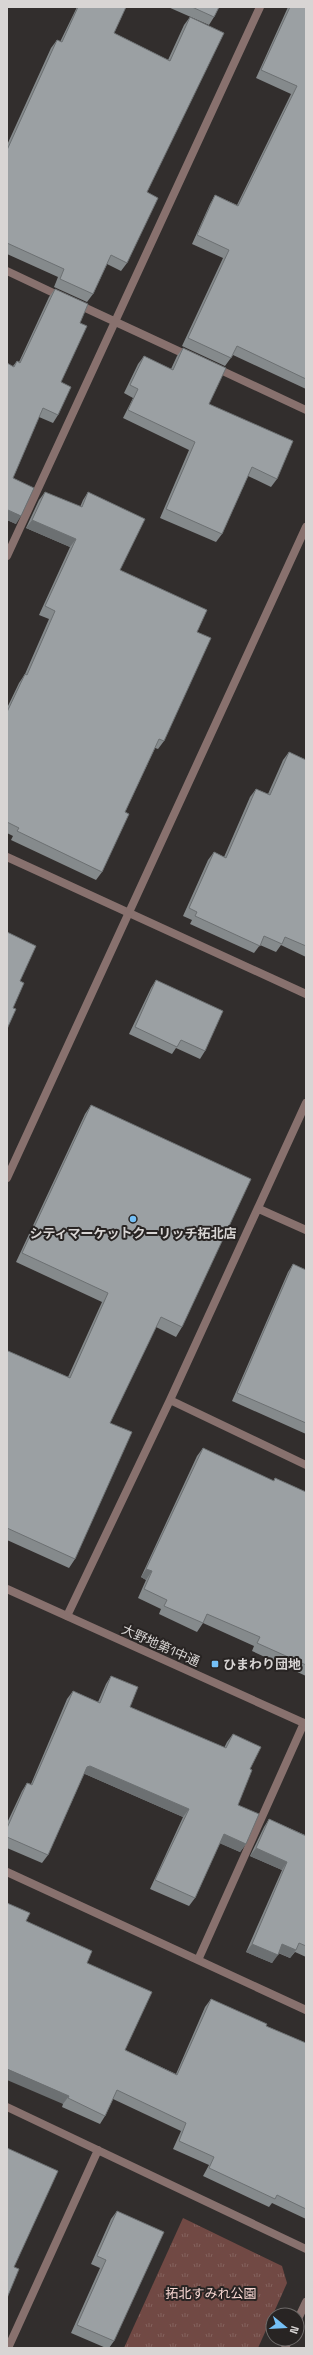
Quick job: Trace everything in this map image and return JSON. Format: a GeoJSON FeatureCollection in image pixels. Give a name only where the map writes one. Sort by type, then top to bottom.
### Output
{"type":"FeatureCollection","features":[{"type":"Feature","properties":{"kind":"street"},"geometry":{"type":"LineString","coordinates":[[7,556],[260,7]]}},
{"type":"Feature","properties":{"kind":"street"},"geometry":{"type":"LineString","coordinates":[[7,271],[306,410]]}},
{"type":"Feature","properties":{"kind":"street"},"geometry":{"type":"LineString","coordinates":[[7,1178],[306,527]]}},
{"type":"Feature","properties":{"kind":"street"},"geometry":{"type":"LineString","coordinates":[[7,857],[306,994]]}},
{"type":"Feature","properties":{"kind":"street"},"geometry":{"type":"LineString","coordinates":[[67,1616],[170,1400],[306,1103]]}},
{"type":"Feature","properties":{"kind":"street"},"geometry":{"type":"LineString","coordinates":[[258,1209],[306,1230]]}},
{"type":"Feature","properties":{"kind":"street"},"geometry":{"type":"LineString","coordinates":[[170,1400],[306,1465]]}},
{"type":"Feature","properties":{"kind":"street","name":"大野地第1中通"},"geometry":{"type":"LineString","coordinates":[[7,1589],[305,1724]]}},
{"type":"Feature","properties":{"kind":"street"},"geometry":{"type":"LineString","coordinates":[[198,1960],[305,1724]]}},
{"type":"Feature","properties":{"kind":"street"},"geometry":{"type":"LineString","coordinates":[[7,1872],[306,2010]]}},
{"type":"Feature","properties":{"kind":"street"},"geometry":{"type":"LineString","coordinates":[[7,2107],[306,2249]]}},
{"type":"Feature","properties":{"kind":"street"},"geometry":{"type":"LineString","coordinates":[[8,2348],[98,2150]]}},
{"type":"Feature","properties":{"kind":"green space","name":"拓北すみれ公園"},"geometry":{"type":"Polygon","coordinates":[[[183,2218],[282,2266],[287,2283],[276,2307],[265,2307],[265,2332],[258,2348],[124,2348],[183,2218]]]}},
{"type":"Feature","properties":{"kind":"building"},"geometry":{"type":"Polygon","coordinates":[[[78,7],[126,7],[114,33],[170,61],[190,17],[224,33],[147,192],[158,198],[127,263],[111,255],[93,294],[60,279],[64,269],[7,243],[7,150],[57,40],[62,42],[78,7]]]}},
{"type":"Feature","properties":{"kind":"building"},"geometry":{"type":"Polygon","coordinates":[[[192,7],[219,7],[214,17],[192,7]]]}},
{"type":"Feature","properties":{"kind":"building"},"geometry":{"type":"Polygon","coordinates":[[[290,7],[306,7],[306,379],[237,346],[231,358],[188,338],[229,250],[197,235],[215,195],[238,206],[297,86],[261,70],[290,7]]]}},
{"type":"Feature","properties":{"kind":"building"},"geometry":{"type":"Polygon","coordinates":[[[55,289],[88,304],[80,323],[87,326],[61,382],[71,387],[58,415],[43,408],[13,478],[34,488],[21,516],[8,510],[7,511],[7,363],[14,367],[17,361],[20,363],[55,289]]]}},
{"type":"Feature","properties":{"kind":"building"},"geometry":{"type":"Polygon","coordinates":[[[183,348],[226,368],[209,404],[293,441],[277,479],[252,467],[222,534],[166,509],[195,442],[128,410],[138,389],[130,385],[144,356],[173,370],[183,348]]]}},
{"type":"Feature","properties":{"kind":"building"},"geometry":{"type":"Polygon","coordinates":[[[45,492],[82,507],[88,492],[145,519],[120,570],[207,610],[197,632],[211,638],[164,741],[159,739],[125,812],[129,814],[102,872],[17,831],[19,828],[7,822],[7,712],[25,674],[27,675],[55,611],[45,606],[76,539],[32,520],[45,492]]]}},
{"type":"Feature","properties":{"kind":"building"},"geometry":{"type":"Polygon","coordinates":[[[289,752],[306,760],[306,946],[285,937],[282,944],[264,936],[260,946],[195,916],[197,912],[189,908],[214,852],[226,858],[256,789],[270,795],[289,752]]]}},
{"type":"Feature","properties":{"kind":"building"},"geometry":{"type":"Polygon","coordinates":[[[7,932],[36,946],[20,981],[24,983],[13,1008],[16,1009],[7,1029],[7,932]]]}},
{"type":"Feature","properties":{"kind":"building"},"geometry":{"type":"Polygon","coordinates":[[[156,980],[223,1011],[205,1051],[181,1040],[177,1047],[135,1027],[156,980]]]}},
{"type":"Feature","properties":{"kind":"building"},"geometry":{"type":"Polygon","coordinates":[[[91,1105],[251,1179],[182,1327],[161,1317],[110,1423],[132,1432],[75,1559],[7,1528],[7,1354],[8,1351],[70,1378],[108,1293],[22,1253],[91,1105]]]}},
{"type":"Feature","properties":{"kind":"building"},"geometry":{"type":"Polygon","coordinates":[[[293,1264],[306,1270],[306,1423],[237,1393],[293,1264]]]}},
{"type":"Feature","properties":{"kind":"building"},"geometry":{"type":"Polygon","coordinates":[[[203,1448],[274,1481],[275,1478],[306,1492],[306,1665],[257,1643],[260,1637],[207,1614],[203,1623],[164,1606],[167,1600],[144,1589],[152,1571],[146,1569],[203,1448]]]}},
{"type":"Feature","properties":{"kind":"building"},"geometry":{"type":"Polygon","coordinates":[[[111,1676],[138,1687],[130,1707],[226,1748],[233,1734],[261,1747],[250,1769],[252,1770],[238,1805],[259,1814],[246,1844],[224,1834],[195,1898],[155,1880],[189,1809],[90,1766],[87,1767],[48,1855],[7,1837],[7,1828],[27,1783],[32,1785],[73,1691],[100,1703],[111,1676]]]}},
{"type":"Feature","properties":{"kind":"building"},"geometry":{"type":"Polygon","coordinates":[[[269,1819],[306,1836],[306,1946],[299,1943],[296,1950],[282,1944],[278,1955],[252,1944],[287,1862],[256,1848],[269,1819]]]}},
{"type":"Feature","properties":{"kind":"building"},"geometry":{"type":"Polygon","coordinates":[[[7,1903],[30,1913],[26,1921],[92,1951],[87,1963],[152,1992],[125,2050],[177,2075],[211,1999],[267,2024],[266,2026],[306,2043],[306,2209],[277,2195],[275,2199],[209,2168],[214,2157],[179,2141],[186,2123],[117,2090],[105,2116],[68,2098],[69,2096],[7,2069],[7,1903]]]}},
{"type":"Feature","properties":{"kind":"building"},"geometry":{"type":"Polygon","coordinates":[[[7,2148],[58,2171],[14,2267],[19,2269],[7,2298],[7,2148]]]}},
{"type":"Feature","properties":{"kind":"building"},"geometry":{"type":"Polygon","coordinates":[[[117,2211],[164,2232],[114,2341],[77,2325],[106,2260],[97,2256],[117,2211]]]}},
{"type":"Feature","properties":{"kind":"place","name":"シティマーケットクーリッチ拓北店"},"geometry":{"type":"Point","coordinates":[133,1219]}},
{"type":"Feature","properties":{"kind":"place","name":"ひまわり団地"},"geometry":{"type":"Point","coordinates":[215,1664]}}]}
